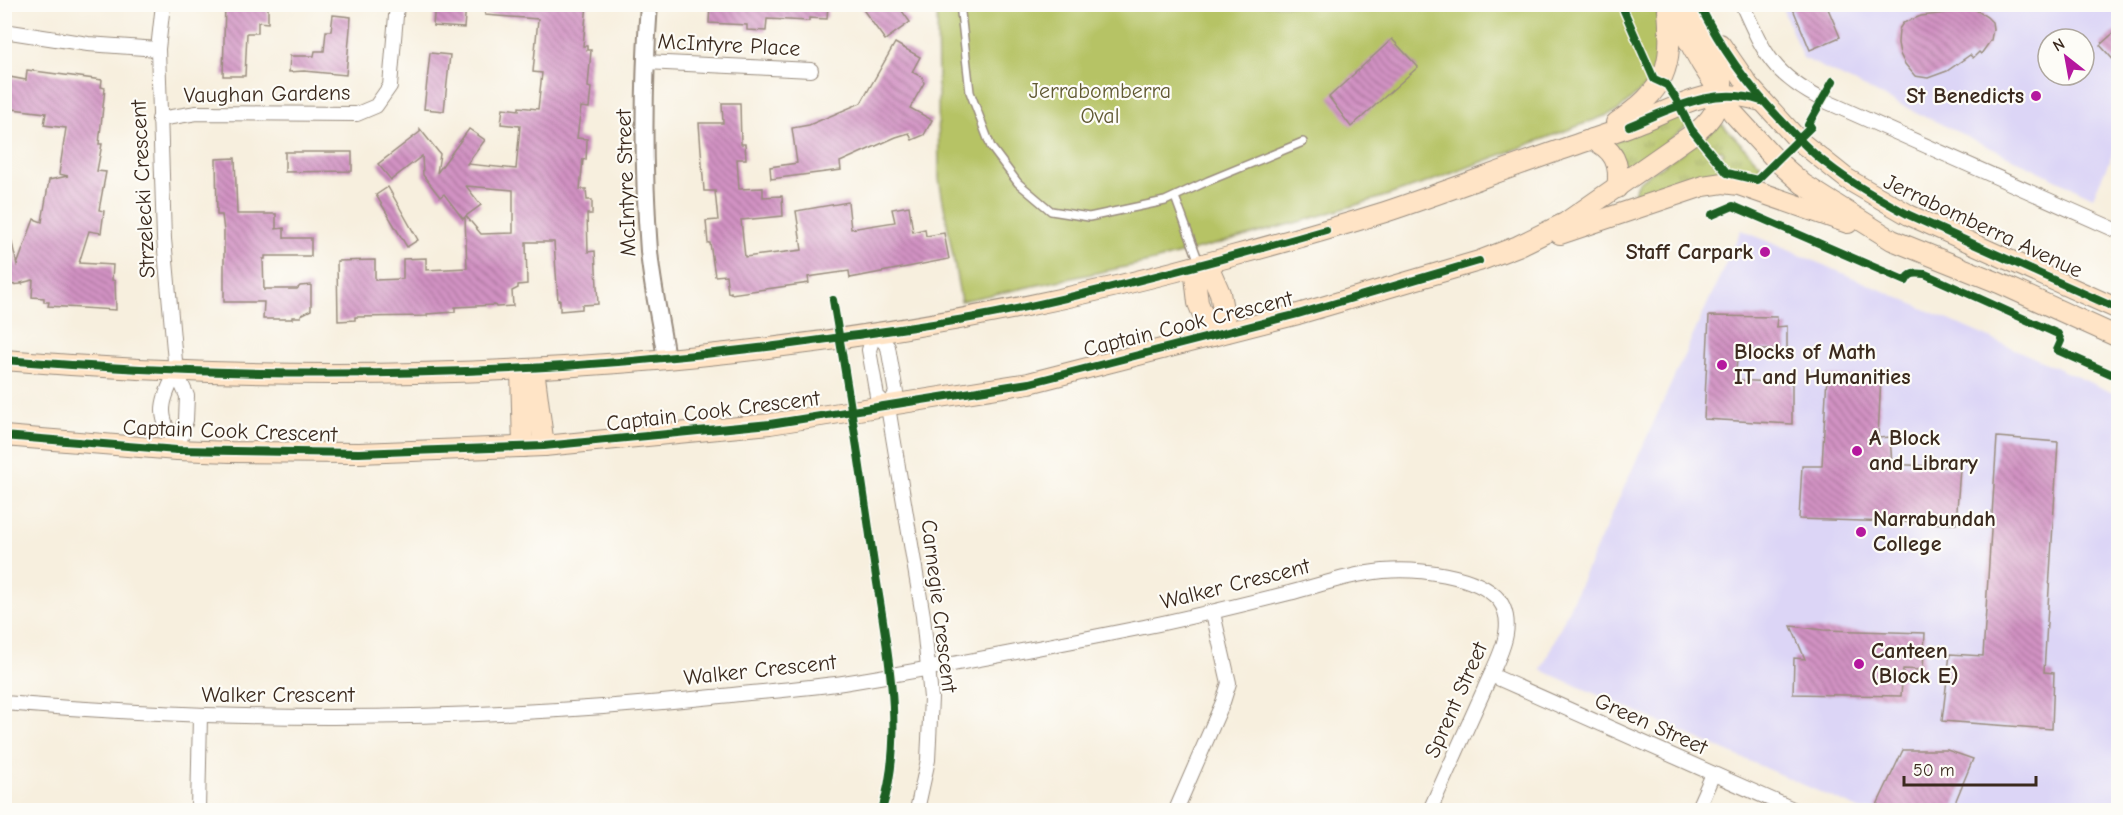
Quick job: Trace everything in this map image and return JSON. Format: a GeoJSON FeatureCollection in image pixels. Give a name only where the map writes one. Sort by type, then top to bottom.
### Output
{"type":"FeatureCollection","features":[{"type":"Feature","properties":{"kind":"main road","name":"Jerrabomberra Avenue"},"geometry":{"type":"LineString","coordinates":[[1668,4],[1733,113],[1766,150],[1803,184],[1888,237],[1999,283],[2118,337]]}},
{"type":"Feature","properties":{"kind":"main road"},"geometry":{"type":"LineString","coordinates":[[1591,139],[1642,105],[1660,82],[1670,50],[1668,4]]}},
{"type":"Feature","properties":{"kind":"main road","name":"Captain Cook Crescent"},"geometry":{"type":"LineString","coordinates":[[4,436],[177,450],[359,453],[544,446],[770,424],[888,406],[1029,382],[1220,334],[1320,308],[1479,261],[1556,228],[1617,188],[1706,124],[1713,116],[1721,95],[1720,63],[1690,4]]}},
{"type":"Feature","properties":{"kind":"main road","name":"Jerrabomberra Avenue"},"geometry":{"type":"LineString","coordinates":[[1699,4],[1728,57],[1761,101],[1798,140],[1825,163],[1878,198],[1909,215],[2118,309]]}},
{"type":"Feature","properties":{"kind":"main road"},"geometry":{"type":"LineString","coordinates":[[4,360],[176,372],[350,375],[528,369],[666,359],[775,347],[1005,312],[1200,265],[1383,212],[1702,98],[1721,95],[1743,96],[1761,101]]}},
{"type":"Feature","properties":{"kind":"main road"},"geometry":{"type":"LineString","coordinates":[[1591,139],[1606,147],[1615,158],[1619,174],[1617,188]]}},
{"type":"Feature","properties":{"kind":"main road"},"geometry":{"type":"LineString","coordinates":[[1479,261],[1695,188],[1723,183],[1740,185],[1888,237]]}},
{"type":"Feature","properties":{"kind":"main road"},"geometry":{"type":"LineString","coordinates":[[1200,265],[1198,303],[1220,334]]}},
{"type":"Feature","properties":{"kind":"main road"},"geometry":{"type":"LineString","coordinates":[[2076,290],[2086,307],[2085,322]]}},
{"type":"Feature","properties":{"kind":"main road"},"geometry":{"type":"LineString","coordinates":[[528,369],[544,446]]}},
{"type":"Feature","properties":{"kind":"main road"},"geometry":{"type":"LineString","coordinates":[[523,447],[528,369]]}},
{"type":"Feature","properties":{"kind":"street","name":"Strzelecki Crescent"},"geometry":{"type":"LineString","coordinates":[[164,4],[158,49],[164,239],[176,372],[187,396],[186,420],[177,450]]}},
{"type":"Feature","properties":{"kind":"street","name":"Vaughan Gardens"},"geometry":{"type":"LineString","coordinates":[[159,119],[197,113],[357,114],[376,106],[390,86],[397,4]]}},
{"type":"Feature","properties":{"kind":"street","name":"McIntyre Street"},"geometry":{"type":"LineString","coordinates":[[649,4],[645,62],[649,253],[666,359]]}},
{"type":"Feature","properties":{"kind":"street"},"geometry":{"type":"LineString","coordinates":[[1742,4],[1772,64],[1789,81],[1808,93],[2118,231]]}},
{"type":"Feature","properties":{"kind":"street"},"geometry":{"type":"LineString","coordinates":[[4,31],[88,44],[158,49]]}},
{"type":"Feature","properties":{"kind":"street","name":"McIntyre Place"},"geometry":{"type":"LineString","coordinates":[[645,62],[811,70]]}},
{"type":"Feature","properties":{"kind":"street","name":"Carnegie Crescent"},"geometry":{"type":"LineString","coordinates":[[875,332],[888,347],[896,393],[888,406]]}},
{"type":"Feature","properties":{"kind":"street","name":"Carnegie Crescent"},"geometry":{"type":"LineString","coordinates":[[875,332],[869,350],[877,396],[888,406],[923,616],[929,668],[931,698],[928,760],[917,810]]}},
{"type":"Feature","properties":{"kind":"street","name":"Strzelecki Crescent"},"geometry":{"type":"LineString","coordinates":[[176,372],[164,398],[163,421],[177,450]]}},
{"type":"Feature","properties":{"kind":"street","name":"Walker Crescent"},"geometry":{"type":"LineString","coordinates":[[4,703],[200,716],[425,716],[630,706],[840,683],[929,668],[1213,613],[1354,576],[1392,570],[1429,572],[1468,582],[1489,592],[1501,604]]}},
{"type":"Feature","properties":{"kind":"street","name":"Sprent Street"},"geometry":{"type":"LineString","coordinates":[[1430,810],[1491,675],[1506,636],[1506,619],[1501,604]]}},
{"type":"Feature","properties":{"kind":"street"},"geometry":{"type":"LineString","coordinates":[[1176,810],[1229,683],[1213,613]]}},
{"type":"Feature","properties":{"kind":"street","name":"Green Street"},"geometry":{"type":"LineString","coordinates":[[1491,675],[1795,810]]}},
{"type":"Feature","properties":{"kind":"street"},"geometry":{"type":"LineString","coordinates":[[198,810],[200,716]]}},
{"type":"Feature","properties":{"kind":"street"},"geometry":{"type":"LineString","coordinates":[[1697,810],[1713,774]]}},
{"type":"Feature","properties":{"kind":"lane"},"geometry":{"type":"LineString","coordinates":[[960,4],[970,92],[991,147],[1018,183],[1051,211],[1089,217],[1165,201],[1303,141]]}},
{"type":"Feature","properties":{"kind":"lane"},"geometry":{"type":"LineString","coordinates":[[1175,197],[1200,265]]}},
{"type":"Feature","properties":{"kind":"shaded area"},"geometry":{"type":"Polygon","coordinates":[[[1781,5],[2118,5],[2118,141],[2093,197],[1803,58],[1781,5]]]}},
{"type":"Feature","properties":{"kind":"shaded area","name":"Narrabundah College"},"geometry":{"type":"Polygon","coordinates":[[[1741,230],[2118,395],[2118,810],[1861,810],[1541,670],[1741,230]]]}},
{"type":"Feature","properties":{"kind":"green space","name":"Jerrabomberra Oval"},"geometry":{"type":"Polygon","coordinates":[[[937,5],[1654,5],[1662,24],[1656,77],[1618,111],[1426,183],[1295,223],[1154,261],[961,301],[939,179],[937,5]]]}},
{"type":"Feature","properties":{"kind":"green space"},"geometry":{"type":"Polygon","coordinates":[[[1679,113],[1687,126],[1628,172],[1612,143],[1679,113]]]}},
{"type":"Feature","properties":{"kind":"green space"},"geometry":{"type":"Polygon","coordinates":[[[1722,124],[1761,165],[1754,174],[1738,173],[1729,169],[1718,159],[1724,153],[1721,149],[1714,155],[1701,139],[1722,124]]]}},
{"type":"Feature","properties":{"kind":"green space"},"geometry":{"type":"Polygon","coordinates":[[[1698,142],[1727,176],[1700,179],[1634,197],[1639,181],[1698,142]]]}},
{"type":"Feature","properties":{"kind":"building"},"geometry":{"type":"Polygon","coordinates":[[[225,4],[268,6],[268,23],[258,22],[258,33],[247,33],[245,76],[223,76],[225,4]]]}},
{"type":"Feature","properties":{"kind":"building"},"geometry":{"type":"Polygon","coordinates":[[[435,4],[466,4],[464,28],[433,26],[435,4]]]}},
{"type":"Feature","properties":{"kind":"building"},"geometry":{"type":"Polygon","coordinates":[[[486,4],[587,4],[583,46],[591,50],[588,87],[591,88],[589,108],[581,107],[577,138],[587,139],[586,160],[583,159],[580,189],[586,189],[587,200],[592,200],[592,214],[587,214],[588,252],[595,251],[598,304],[582,305],[582,309],[560,311],[554,242],[526,242],[527,284],[518,285],[518,288],[512,291],[513,306],[455,307],[455,312],[427,314],[427,316],[355,317],[355,320],[338,321],[337,261],[375,260],[375,280],[403,279],[403,259],[426,258],[426,270],[467,268],[465,217],[463,219],[444,194],[440,197],[423,175],[422,156],[391,180],[378,164],[420,132],[420,129],[440,154],[437,173],[469,129],[485,140],[467,164],[516,169],[520,126],[501,124],[503,108],[538,109],[542,73],[533,72],[538,19],[485,15],[486,4]],[[466,186],[481,205],[466,216],[481,234],[513,233],[513,190],[466,186]]]}},
{"type":"Feature","properties":{"kind":"building"},"geometry":{"type":"Polygon","coordinates":[[[710,4],[828,4],[827,19],[809,18],[809,21],[767,19],[766,31],[747,30],[747,25],[709,23],[710,4]]]}},
{"type":"Feature","properties":{"kind":"building"},"geometry":{"type":"Polygon","coordinates":[[[859,4],[897,4],[910,22],[885,40],[859,4]]]}},
{"type":"Feature","properties":{"kind":"building"},"geometry":{"type":"Polygon","coordinates":[[[1791,4],[1826,4],[1840,37],[1810,50],[1791,4]]]}},
{"type":"Feature","properties":{"kind":"building"},"geometry":{"type":"Polygon","coordinates":[[[1949,4],[1967,4],[1987,17],[1992,22],[1991,40],[1981,54],[1979,52],[1973,58],[1970,55],[1947,71],[1928,78],[1915,76],[1900,54],[1899,29],[1903,23],[1921,16],[1955,12],[1949,4]]]}},
{"type":"Feature","properties":{"kind":"building"},"geometry":{"type":"Polygon","coordinates":[[[333,15],[351,17],[346,75],[289,72],[290,56],[314,56],[315,51],[324,51],[326,31],[331,31],[333,15]]]}},
{"type":"Feature","properties":{"kind":"building"},"geometry":{"type":"Polygon","coordinates":[[[2118,29],[2118,65],[2100,45],[2118,29]]]}},
{"type":"Feature","properties":{"kind":"building"},"geometry":{"type":"Polygon","coordinates":[[[1392,39],[1418,67],[1351,127],[1329,97],[1392,39]]]}},
{"type":"Feature","properties":{"kind":"building"},"geometry":{"type":"Polygon","coordinates":[[[895,43],[920,57],[912,72],[922,77],[924,83],[910,108],[932,120],[924,135],[912,140],[909,133],[896,137],[840,162],[841,170],[771,179],[770,167],[797,163],[792,128],[809,125],[861,103],[895,43]]]}},
{"type":"Feature","properties":{"kind":"building"},"geometry":{"type":"Polygon","coordinates":[[[430,53],[450,55],[444,111],[424,109],[430,53]]]}},
{"type":"Feature","properties":{"kind":"building"},"geometry":{"type":"Polygon","coordinates":[[[27,70],[102,80],[101,87],[105,88],[99,144],[102,144],[97,171],[106,172],[99,210],[104,211],[101,233],[89,231],[79,263],[113,265],[112,280],[115,281],[116,310],[48,306],[49,302],[44,302],[44,298],[32,297],[33,280],[22,284],[4,283],[4,235],[10,234],[17,265],[34,219],[42,222],[49,180],[68,176],[59,174],[66,128],[44,125],[46,113],[4,108],[4,76],[26,80],[27,70]]]}},
{"type":"Feature","properties":{"kind":"building"},"geometry":{"type":"Polygon","coordinates":[[[722,103],[740,103],[741,144],[745,144],[746,159],[737,159],[739,189],[763,188],[763,197],[782,196],[783,216],[741,220],[745,257],[802,250],[796,211],[848,202],[851,229],[895,222],[892,209],[909,206],[913,232],[925,229],[926,236],[944,233],[949,259],[850,278],[849,271],[808,277],[809,283],[728,293],[726,275],[715,276],[710,243],[708,243],[706,221],[718,220],[715,191],[704,191],[699,123],[723,123],[722,103]]]}},
{"type":"Feature","properties":{"kind":"building"},"geometry":{"type":"Polygon","coordinates":[[[285,152],[352,152],[352,171],[285,172],[285,152]]]}},
{"type":"Feature","properties":{"kind":"building"},"geometry":{"type":"Polygon","coordinates":[[[235,158],[237,214],[276,214],[276,229],[284,228],[284,238],[311,238],[311,256],[265,256],[263,259],[264,291],[264,289],[297,289],[300,286],[311,285],[311,310],[301,317],[263,319],[264,302],[224,302],[224,231],[222,215],[217,215],[216,159],[235,158]]]}},
{"type":"Feature","properties":{"kind":"building"},"geometry":{"type":"Polygon","coordinates":[[[388,187],[418,240],[407,247],[376,195],[388,187]]]}},
{"type":"Feature","properties":{"kind":"building","name":"Blocks of Math IT and Humanities"},"geometry":{"type":"Polygon","coordinates":[[[1709,316],[1777,317],[1776,327],[1787,326],[1787,350],[1738,350],[1735,380],[1792,383],[1792,424],[1704,419],[1709,316]]]}},
{"type":"Feature","properties":{"kind":"building","name":"A Block and Library"},"geometry":{"type":"Polygon","coordinates":[[[1827,376],[1881,376],[1878,438],[1890,437],[1892,464],[1960,468],[1956,524],[1799,519],[1802,466],[1822,466],[1827,376]]]}},
{"type":"Feature","properties":{"kind":"building"},"geometry":{"type":"Polygon","coordinates":[[[1997,437],[2058,442],[2044,672],[2054,673],[2052,729],[1942,721],[1950,654],[1983,656],[1997,437]]]}},
{"type":"Feature","properties":{"kind":"building","name":"Canteen (Block E)"},"geometry":{"type":"Polygon","coordinates":[[[1791,626],[1824,630],[1925,633],[1923,670],[1903,669],[1901,696],[1793,694],[1794,658],[1805,659],[1791,626]]]}},
{"type":"Feature","properties":{"kind":"building"},"geometry":{"type":"Polygon","coordinates":[[[1903,750],[1947,750],[1973,759],[1952,810],[1884,810],[1876,807],[1903,750]]]}},
{"type":"Feature","properties":{"kind":"cycle path"},"geometry":{"type":"LineString","coordinates":[[1621,4],[1654,79],[1667,85],[1691,129],[1727,173],[1757,180],[1811,127],[1808,125],[1833,81]]}},
{"type":"Feature","properties":{"kind":"cycle path"},"geometry":{"type":"LineString","coordinates":[[1699,4],[1716,36],[1746,80],[1820,159],[1866,191],[1909,215],[2118,309]]}},
{"type":"Feature","properties":{"kind":"cycle path"},"geometry":{"type":"LineString","coordinates":[[1629,126],[1677,106],[1710,97],[1744,97],[1761,101]]}},
{"type":"Feature","properties":{"kind":"cycle path"},"geometry":{"type":"LineString","coordinates":[[1712,215],[1733,206],[1906,281],[1916,273],[1925,274],[2058,334],[2061,341],[2057,350],[2118,377]]}},
{"type":"Feature","properties":{"kind":"cycle path"},"geometry":{"type":"LineString","coordinates":[[4,360],[213,372],[317,374],[524,369],[627,362],[835,338],[965,319],[1088,293],[1326,230]]}},
{"type":"Feature","properties":{"kind":"cycle path"},"geometry":{"type":"LineString","coordinates":[[4,436],[177,450],[359,453],[544,446],[770,424],[1029,383],[1298,314],[1479,261]]}},
{"type":"Feature","properties":{"kind":"cycle path"},"geometry":{"type":"LineString","coordinates":[[833,300],[888,652],[893,748],[882,810]]}},
{"type":"Feature","properties":{"kind":"place","name":"St Benedicts"},"geometry":{"type":"Point","coordinates":[2036,96]}},
{"type":"Feature","properties":{"kind":"place","name":"Staff Carpark"},"geometry":{"type":"Point","coordinates":[1765,252]}},
{"type":"Feature","properties":{"kind":"place","name":"Blocks of Math IT and Humanities"},"geometry":{"type":"Point","coordinates":[1722,365]}},
{"type":"Feature","properties":{"kind":"place","name":"A Block and Library"},"geometry":{"type":"Point","coordinates":[1857,451]}},
{"type":"Feature","properties":{"kind":"place","name":"Narrabundah College"},"geometry":{"type":"Point","coordinates":[1861,532]}},
{"type":"Feature","properties":{"kind":"place","name":"Canteen (Block E)"},"geometry":{"type":"Point","coordinates":[1859,664]}}]}
